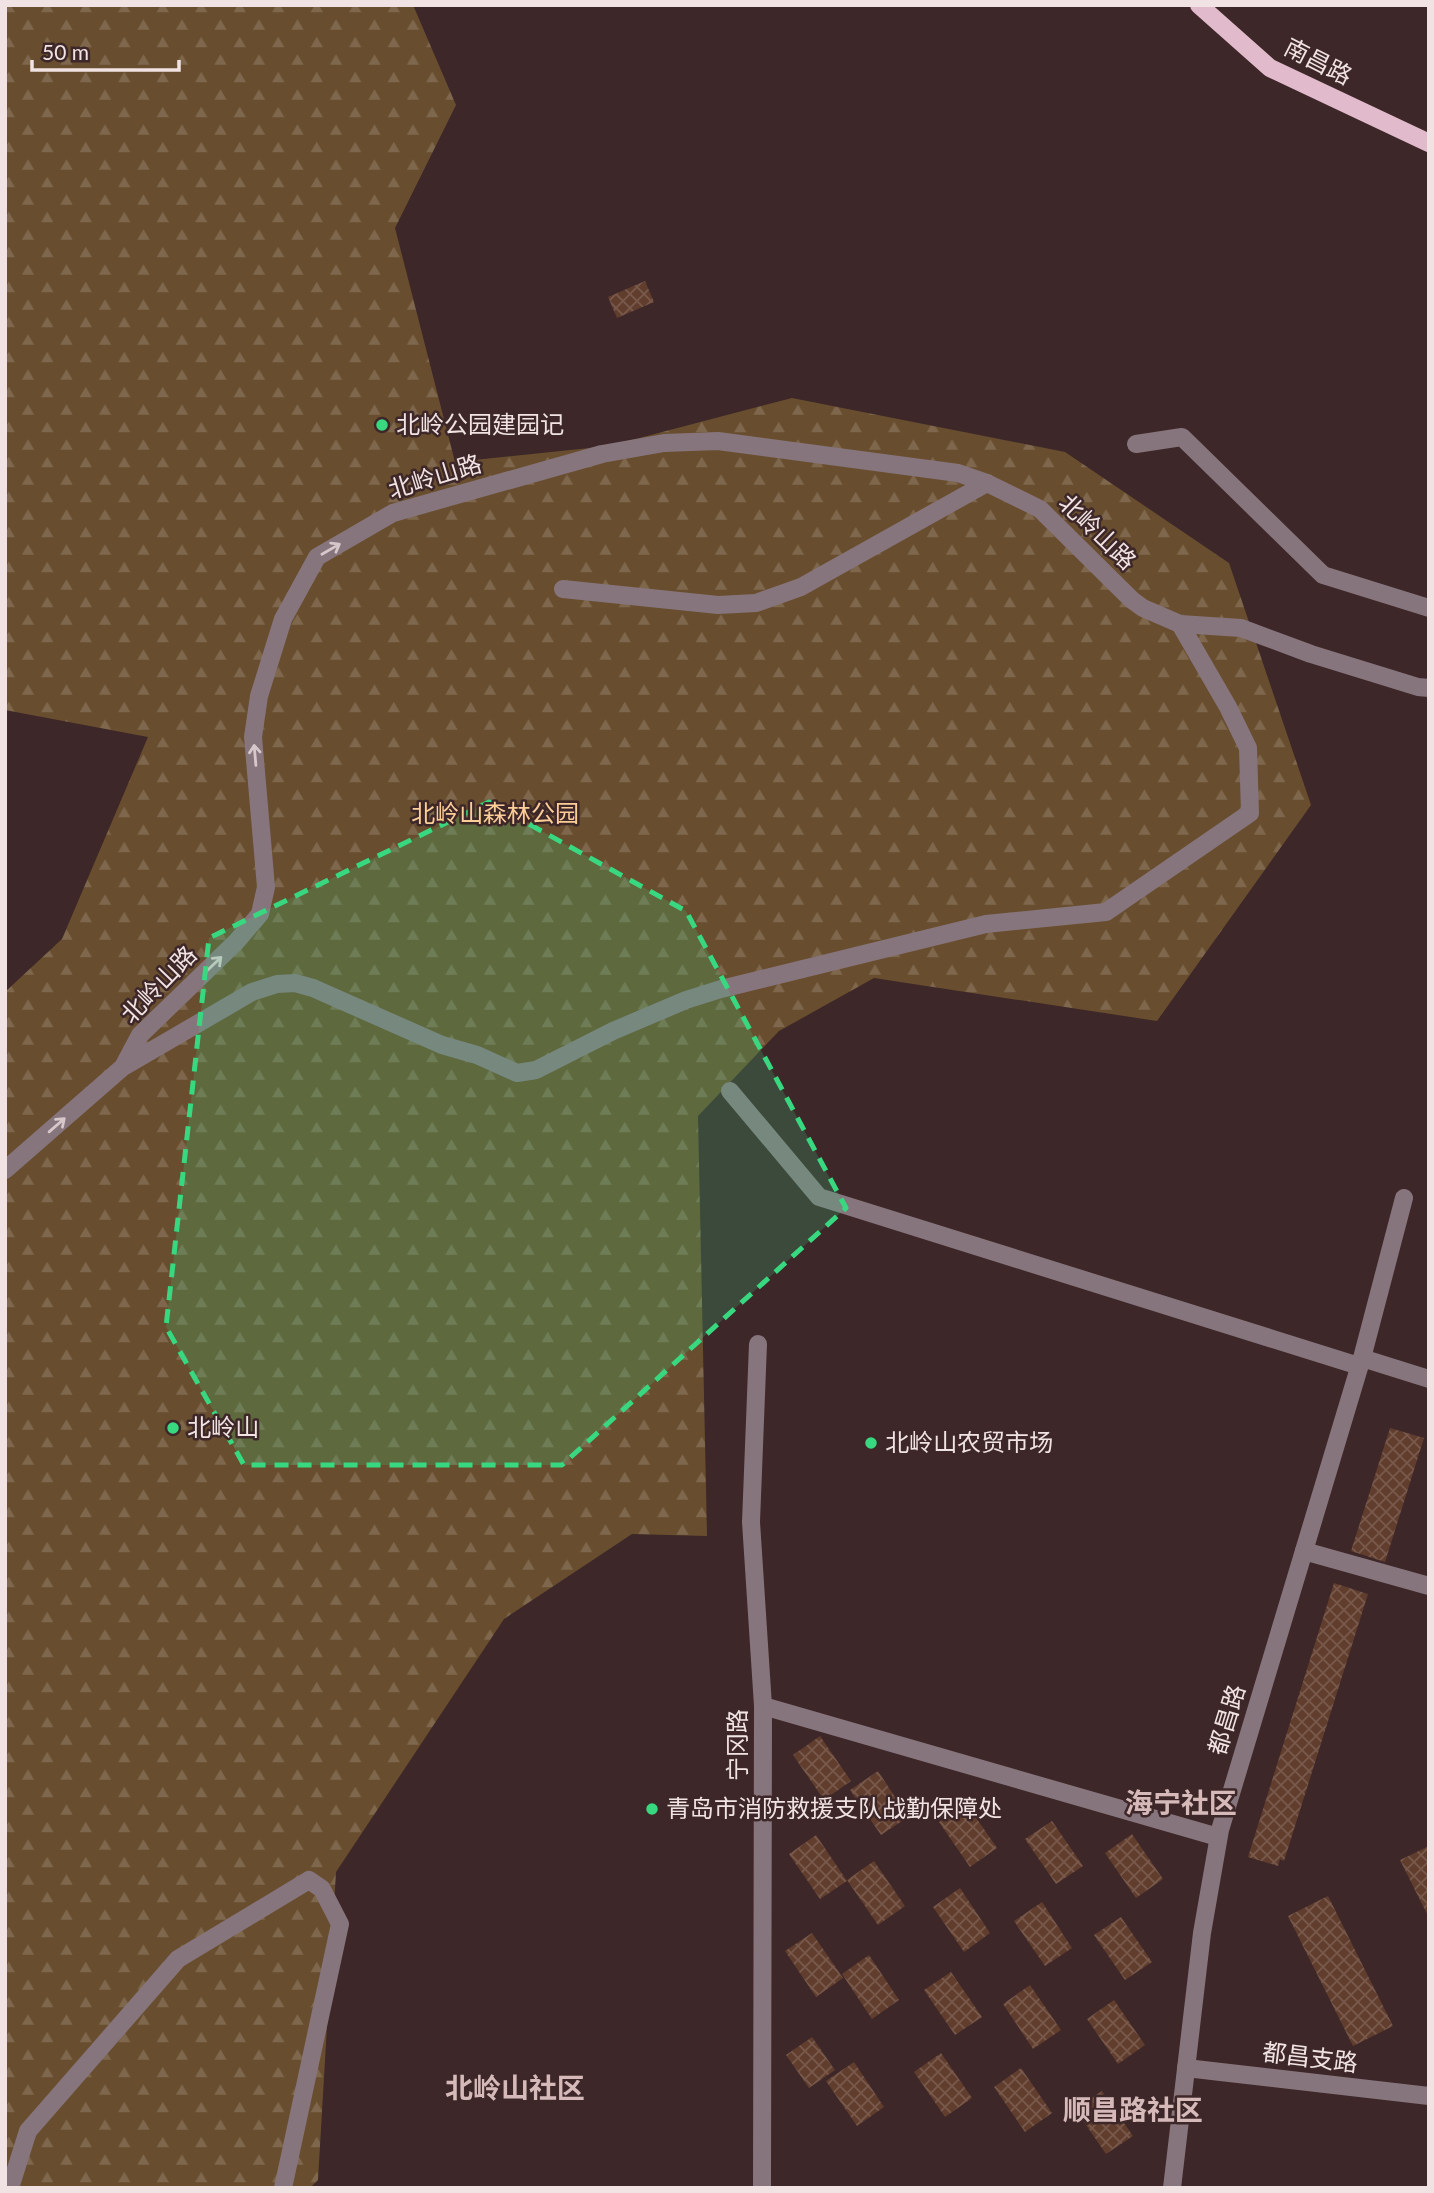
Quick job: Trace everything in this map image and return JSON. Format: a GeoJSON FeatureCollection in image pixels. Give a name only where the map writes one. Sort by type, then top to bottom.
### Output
{"type":"FeatureCollection","features":[{"type":"Feature","properties":{"kind":"main road","name":"南昌路"},"geometry":{"type":"LineString","coordinates":[[1199,5],[1270,68],[1429,143]]}},
{"type":"Feature","properties":{"kind":"street"},"geometry":{"type":"LineString","coordinates":[[1136,444],[1182,437],[1323,575],[1429,608]]}},
{"type":"Feature","properties":{"kind":"street","name":"北岭山路"},"geometry":{"type":"LineString","coordinates":[[123,1067],[140,1035],[236,942],[260,914],[266,887],[254,737],[259,696],[283,619],[317,557],[393,513],[602,454],[664,443],[718,441],[958,473],[987,483],[1040,509],[1143,608],[1180,624],[1241,628],[1311,654],[1429,688]]}},
{"type":"Feature","properties":{"kind":"street"},"geometry":{"type":"LineString","coordinates":[[563,589],[718,605],[756,603],[801,587],[987,483]]}},
{"type":"Feature","properties":{"kind":"street","name":"北岭山路"},"geometry":{"type":"LineString","coordinates":[[5,1170],[123,1067],[252,992],[277,984],[295,983],[313,988],[442,1045],[477,1055],[517,1073],[536,1070],[613,1031],[686,1000],[722,989],[986,924],[1106,912],[1251,813],[1248,748],[1180,624]]}},
{"type":"Feature","properties":{"kind":"street"},"geometry":{"type":"LineString","coordinates":[[730,1091],[819,1197],[1360,1362],[1429,1378]]}},
{"type":"Feature","properties":{"kind":"street","name":"都昌路"},"geometry":{"type":"LineString","coordinates":[[1172,2188],[1202,1933],[1219,1837],[1360,1362],[1404,1198]]}},
{"type":"Feature","properties":{"kind":"street","name":"宁冈路"},"geometry":{"type":"LineString","coordinates":[[758,1344],[751,1522],[763,1706],[762,2188]]}},
{"type":"Feature","properties":{"kind":"street"},"geometry":{"type":"LineString","coordinates":[[1304,1551],[1429,1586]]}},
{"type":"Feature","properties":{"kind":"street"},"geometry":{"type":"LineString","coordinates":[[763,1706],[1219,1837]]}},
{"type":"Feature","properties":{"kind":"street"},"geometry":{"type":"LineString","coordinates":[[10,2188],[28,2131],[178,1959],[309,1880],[322,1889],[340,1924],[283,2188]]}},
{"type":"Feature","properties":{"kind":"street","name":"都昌支路"},"geometry":{"type":"LineString","coordinates":[[1186,2068],[1429,2096]]}},
{"type":"Feature","properties":{"kind":"highlighted area"},"geometry":{"type":"Polygon","coordinates":[[[489,802],[686,911],[846,1208],[562,1465],[244,1465],[166,1327],[209,938],[489,802]]]}},
{"type":"Feature","properties":{"kind":"green space","name":"北岭山森林公园"},"geometry":{"type":"Polygon","coordinates":[[[5,5],[413,5],[456,105],[395,228],[455,462],[609,446],[792,398],[1065,452],[1229,563],[1311,805],[1157,1021],[874,978],[779,1031],[698,1116],[707,1536],[632,1534],[504,1619],[336,1872],[318,2180],[310,2188],[5,2188],[5,992],[62,939],[148,737],[5,710],[5,5]]]}},
{"type":"Feature","properties":{"kind":"building"},"geometry":{"type":"Polygon","coordinates":[[[645,281],[654,302],[617,318],[608,297],[645,281]]]}},
{"type":"Feature","properties":{"kind":"building"},"geometry":{"type":"Polygon","coordinates":[[[1390,1428],[1424,1438],[1385,1562],[1351,1551],[1390,1428]]]}},
{"type":"Feature","properties":{"kind":"building"},"geometry":{"type":"Polygon","coordinates":[[[1334,1583],[1368,1594],[1284,1861],[1280,1859],[1278,1866],[1248,1857],[1334,1583]]]}},
{"type":"Feature","properties":{"kind":"building"},"geometry":{"type":"Polygon","coordinates":[[[820,1736],[851,1781],[824,1800],[793,1755],[820,1736]]]}},
{"type":"Feature","properties":{"kind":"building"},"geometry":{"type":"Polygon","coordinates":[[[878,1771],[908,1817],[881,1835],[850,1790],[878,1771]]]}},
{"type":"Feature","properties":{"kind":"building"},"geometry":{"type":"Polygon","coordinates":[[[966,1803],[997,1848],[970,1867],[939,1822],[966,1803]]]}},
{"type":"Feature","properties":{"kind":"building"},"geometry":{"type":"Polygon","coordinates":[[[1052,1821],[1083,1866],[1056,1884],[1025,1839],[1052,1821]]]}},
{"type":"Feature","properties":{"kind":"building"},"geometry":{"type":"Polygon","coordinates":[[[1132,1834],[1163,1879],[1136,1898],[1105,1853],[1132,1834]]]}},
{"type":"Feature","properties":{"kind":"building"},"geometry":{"type":"Polygon","coordinates":[[[816,1835],[847,1881],[820,1899],[789,1854],[816,1835]]]}},
{"type":"Feature","properties":{"kind":"building"},"geometry":{"type":"Polygon","coordinates":[[[1429,1846],[1429,1918],[1400,1860],[1429,1846]]]}},
{"type":"Feature","properties":{"kind":"building"},"geometry":{"type":"Polygon","coordinates":[[[874,1861],[905,1906],[878,1925],[847,1880],[874,1861]]]}},
{"type":"Feature","properties":{"kind":"building"},"geometry":{"type":"Polygon","coordinates":[[[960,1888],[990,1933],[964,1952],[933,1907],[960,1888]]]}},
{"type":"Feature","properties":{"kind":"building"},"geometry":{"type":"Polygon","coordinates":[[[1328,1896],[1393,2026],[1353,2046],[1288,1916],[1328,1896]]]}},
{"type":"Feature","properties":{"kind":"building"},"geometry":{"type":"Polygon","coordinates":[[[1042,1902],[1072,1948],[1045,1966],[1014,1921],[1042,1902]]]}},
{"type":"Feature","properties":{"kind":"building"},"geometry":{"type":"Polygon","coordinates":[[[1121,1917],[1152,1962],[1125,1980],[1094,1935],[1121,1917]]]}},
{"type":"Feature","properties":{"kind":"building"},"geometry":{"type":"Polygon","coordinates":[[[812,1933],[843,1978],[816,1997],[785,1951],[812,1933]]]}},
{"type":"Feature","properties":{"kind":"building"},"geometry":{"type":"Polygon","coordinates":[[[869,1955],[899,2000],[872,2019],[842,1974],[869,1955]]]}},
{"type":"Feature","properties":{"kind":"building"},"geometry":{"type":"Polygon","coordinates":[[[951,1972],[982,2017],[955,2035],[924,1990],[951,1972]]]}},
{"type":"Feature","properties":{"kind":"building"},"geometry":{"type":"Polygon","coordinates":[[[1030,1985],[1061,2030],[1033,2049],[1003,2004],[1030,1985]]]}},
{"type":"Feature","properties":{"kind":"building"},"geometry":{"type":"Polygon","coordinates":[[[1114,2000],[1145,2045],[1118,2064],[1087,2019],[1114,2000]]]}},
{"type":"Feature","properties":{"kind":"building"},"geometry":{"type":"Polygon","coordinates":[[[812,2037],[835,2070],[809,2088],[786,2055],[812,2037]]]}},
{"type":"Feature","properties":{"kind":"building"},"geometry":{"type":"Polygon","coordinates":[[[941,2053],[972,2098],[945,2117],[914,2072],[941,2053]]]}},
{"type":"Feature","properties":{"kind":"building"},"geometry":{"type":"Polygon","coordinates":[[[854,2062],[884,2107],[857,2126],[826,2081],[854,2062]]]}},
{"type":"Feature","properties":{"kind":"building"},"geometry":{"type":"Polygon","coordinates":[[[1021,2068],[1052,2113],[1025,2132],[994,2087],[1021,2068]]]}},
{"type":"Feature","properties":{"kind":"building"},"geometry":{"type":"Polygon","coordinates":[[[1102,2091],[1133,2136],[1106,2154],[1075,2109],[1102,2091]]]}},
{"type":"Feature","properties":{"kind":"place","name":"北岭公园建园记"},"geometry":{"type":"Point","coordinates":[382,425]}},
{"type":"Feature","properties":{"kind":"place","name":"北岭山"},"geometry":{"type":"Point","coordinates":[173,1428]}},
{"type":"Feature","properties":{"kind":"place","name":"北岭山农贸市场"},"geometry":{"type":"Point","coordinates":[871,1443]}},
{"type":"Feature","properties":{"kind":"place","name":"青岛市消防救援支队战勤保障处"},"geometry":{"type":"Point","coordinates":[652,1809]}},
{"type":"Feature","properties":{"kind":"district","name":"海宁社区"},"geometry":{"type":"Point","coordinates":[1181,1803]}},
{"type":"Feature","properties":{"kind":"district","name":"北岭山社区"},"geometry":{"type":"Point","coordinates":[515,2088]}},
{"type":"Feature","properties":{"kind":"district","name":"顺昌路社区"},"geometry":{"type":"Point","coordinates":[1133,2110]}}]}
